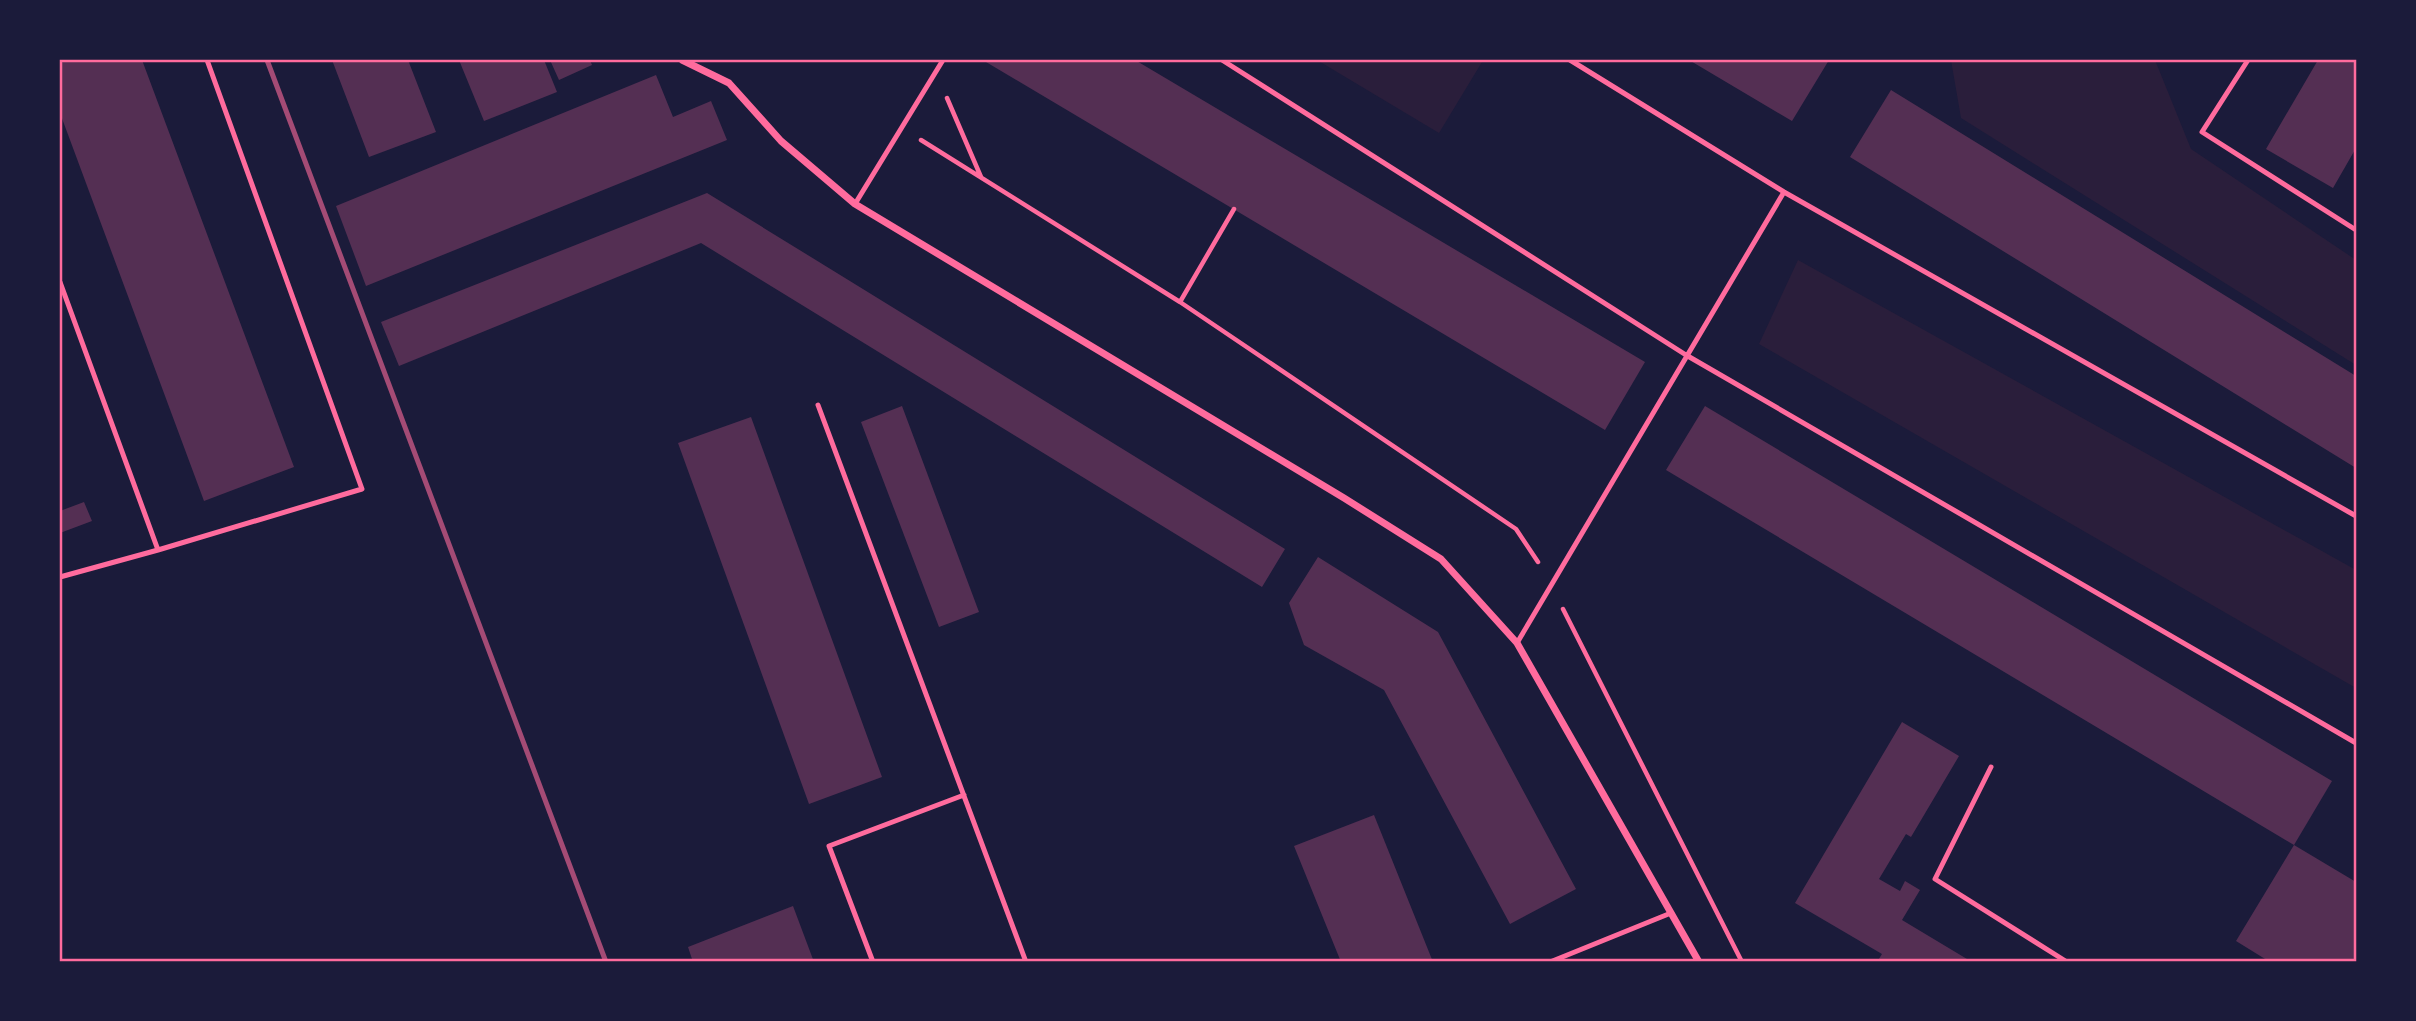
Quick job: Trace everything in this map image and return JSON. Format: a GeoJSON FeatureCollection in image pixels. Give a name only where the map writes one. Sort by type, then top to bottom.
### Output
{"type":"FeatureCollection","features":[{"type":"Feature","properties":{"kind":"street"},"geometry":{"type":"LineString","coordinates":[[682,60],[729,83],[781,141],[855,204],[1441,559],[1517,643],[1699,961]]}},
{"type":"Feature","properties":{"kind":"lane"},"geometry":{"type":"LineString","coordinates":[[60,578],[362,489],[207,60]]}},
{"type":"Feature","properties":{"kind":"lane"},"geometry":{"type":"LineString","coordinates":[[855,204],[943,60]]}},
{"type":"Feature","properties":{"kind":"lane"},"geometry":{"type":"LineString","coordinates":[[1222,60],[1686,355],[2357,743]]}},
{"type":"Feature","properties":{"kind":"lane"},"geometry":{"type":"LineString","coordinates":[[1570,60],[1784,192],[2357,516]]}},
{"type":"Feature","properties":{"kind":"lane"},"geometry":{"type":"LineString","coordinates":[[2248,60],[2202,132],[2357,230]]}},
{"type":"Feature","properties":{"kind":"lane"},"geometry":{"type":"LineString","coordinates":[[1517,643],[1784,192]]}},
{"type":"Feature","properties":{"kind":"lane"},"geometry":{"type":"LineString","coordinates":[[60,282],[158,550]]}},
{"type":"Feature","properties":{"kind":"lane"},"geometry":{"type":"LineString","coordinates":[[818,405],[1026,961]]}},
{"type":"Feature","properties":{"kind":"lane"},"geometry":{"type":"LineString","coordinates":[[1991,767],[1935,879],[2067,961]]}},
{"type":"Feature","properties":{"kind":"lane"},"geometry":{"type":"LineString","coordinates":[[873,961],[830,846],[964,795]]}},
{"type":"Feature","properties":{"kind":"lane"},"geometry":{"type":"LineString","coordinates":[[1550,961],[1671,913]]}},
{"type":"Feature","properties":{"kind":"path"},"geometry":{"type":"LineString","coordinates":[[936,71],[982,178]]}},
{"type":"Feature","properties":{"kind":"path"},"geometry":{"type":"LineString","coordinates":[[1180,302],[1234,209]]}},
{"type":"Feature","properties":{"kind":"shaded area"},"geometry":{"type":"Polygon","coordinates":[[[1317,60],[1478,60],[1482,62],[1439,133],[1317,60]]]}},
{"type":"Feature","properties":{"kind":"shaded area"},"geometry":{"type":"Polygon","coordinates":[[[1951,60],[2155,60],[2191,149],[2356,260],[2356,365],[1961,118],[1951,60]]]}},
{"type":"Feature","properties":{"kind":"shaded area"},"geometry":{"type":"Polygon","coordinates":[[[1798,260],[2356,570],[2356,688],[1759,344],[1798,260]]]}},
{"type":"Feature","properties":{"kind":"building"},"geometry":{"type":"Polygon","coordinates":[[[70,60],[142,60],[294,467],[204,501],[60,113],[60,63],[70,60]]]}},
{"type":"Feature","properties":{"kind":"building"},"geometry":{"type":"Polygon","coordinates":[[[332,60],[408,60],[436,132],[369,157],[332,60]]]}},
{"type":"Feature","properties":{"kind":"building"},"geometry":{"type":"Polygon","coordinates":[[[459,60],[544,60],[557,92],[484,121],[459,60]]]}},
{"type":"Feature","properties":{"kind":"building"},"geometry":{"type":"Polygon","coordinates":[[[550,60],[590,60],[592,65],[559,80],[550,60]]]}},
{"type":"Feature","properties":{"kind":"building"},"geometry":{"type":"Polygon","coordinates":[[[1135,60],[1645,362],[1605,430],[986,62],[1135,60]]]}},
{"type":"Feature","properties":{"kind":"building"},"geometry":{"type":"Polygon","coordinates":[[[1689,60],[1829,60],[1792,121],[1689,60]]]}},
{"type":"Feature","properties":{"kind":"building"},"geometry":{"type":"Polygon","coordinates":[[[2318,60],[2356,60],[2356,148],[2333,188],[2266,149],[2318,60]]]}},
{"type":"Feature","properties":{"kind":"building"},"geometry":{"type":"Polygon","coordinates":[[[656,75],[673,117],[711,101],[727,140],[366,286],[336,206],[656,75]]]}},
{"type":"Feature","properties":{"kind":"building"},"geometry":{"type":"Polygon","coordinates":[[[1891,90],[2356,376],[2356,468],[1850,157],[1891,90]]]}},
{"type":"Feature","properties":{"kind":"building"},"geometry":{"type":"Polygon","coordinates":[[[707,193],[1285,549],[1262,587],[701,243],[399,366],[381,322],[707,193]]]}},
{"type":"Feature","properties":{"kind":"building"},"geometry":{"type":"Polygon","coordinates":[[[902,406],[979,612],[939,627],[861,422],[902,406]]]}},
{"type":"Feature","properties":{"kind":"building"},"geometry":{"type":"Polygon","coordinates":[[[1705,406],[2332,781],[2294,845],[1666,470],[1705,406]]]}},
{"type":"Feature","properties":{"kind":"building"},"geometry":{"type":"Polygon","coordinates":[[[751,417],[882,777],[809,804],[678,443],[751,417]]]}},
{"type":"Feature","properties":{"kind":"building"},"geometry":{"type":"Polygon","coordinates":[[[84,502],[92,521],[60,533],[60,511],[84,502]]]}},
{"type":"Feature","properties":{"kind":"building"},"geometry":{"type":"Polygon","coordinates":[[[1318,557],[1438,632],[1576,889],[1510,924],[1384,690],[1304,645],[1289,603],[1318,557]]]}},
{"type":"Feature","properties":{"kind":"building"},"geometry":{"type":"Polygon","coordinates":[[[1902,722],[1959,756],[1911,837],[1906,834],[1879,879],[1900,891],[1905,881],[1920,890],[1902,920],[1972,962],[1877,962],[1882,954],[1795,903],[1902,722]]]}},
{"type":"Feature","properties":{"kind":"building"},"geometry":{"type":"Polygon","coordinates":[[[1374,815],[1433,962],[1341,962],[1294,846],[1374,815]]]}},
{"type":"Feature","properties":{"kind":"building"},"geometry":{"type":"Polygon","coordinates":[[[2294,845],[2356,882],[2356,962],[2270,962],[2236,941],[2294,845]]]}},
{"type":"Feature","properties":{"kind":"building"},"geometry":{"type":"Polygon","coordinates":[[[793,906],[814,962],[693,962],[688,947],[793,906]]]}},
{"type":"Feature","properties":{"kind":"railway"},"geometry":{"type":"LineString","coordinates":[[267,60],[606,962]]}}]}
